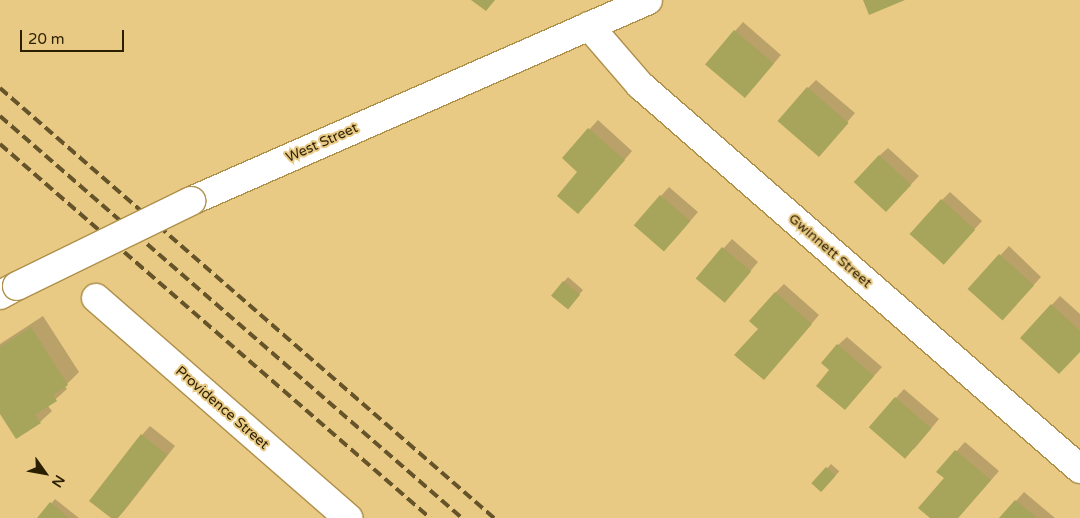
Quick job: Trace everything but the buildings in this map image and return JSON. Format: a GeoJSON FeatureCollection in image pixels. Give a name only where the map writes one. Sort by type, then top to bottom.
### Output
{"type":"FeatureCollection","features":[{"type":"Feature","properties":{"kind":"street","name":"West Street"},"geometry":{"type":"LineString","coordinates":[[9,291],[191,201],[589,26],[630,3]]}},
{"type":"Feature","properties":{"kind":"street","name":"Gwinnett Street"},"geometry":{"type":"LineString","coordinates":[[589,26],[640,85],[1080,469]]}},
{"type":"Feature","properties":{"kind":"street","name":"Providence Street"},"geometry":{"type":"LineString","coordinates":[[96,298],[348,518]]}},
{"type":"Feature","properties":{"kind":"railway"},"geometry":{"type":"LineString","coordinates":[[0,88],[494,518]]}},
{"type":"Feature","properties":{"kind":"railway"},"geometry":{"type":"LineString","coordinates":[[0,116],[462,518]]}},
{"type":"Feature","properties":{"kind":"railway"},"geometry":{"type":"LineString","coordinates":[[0,144],[430,518]]}}]}
